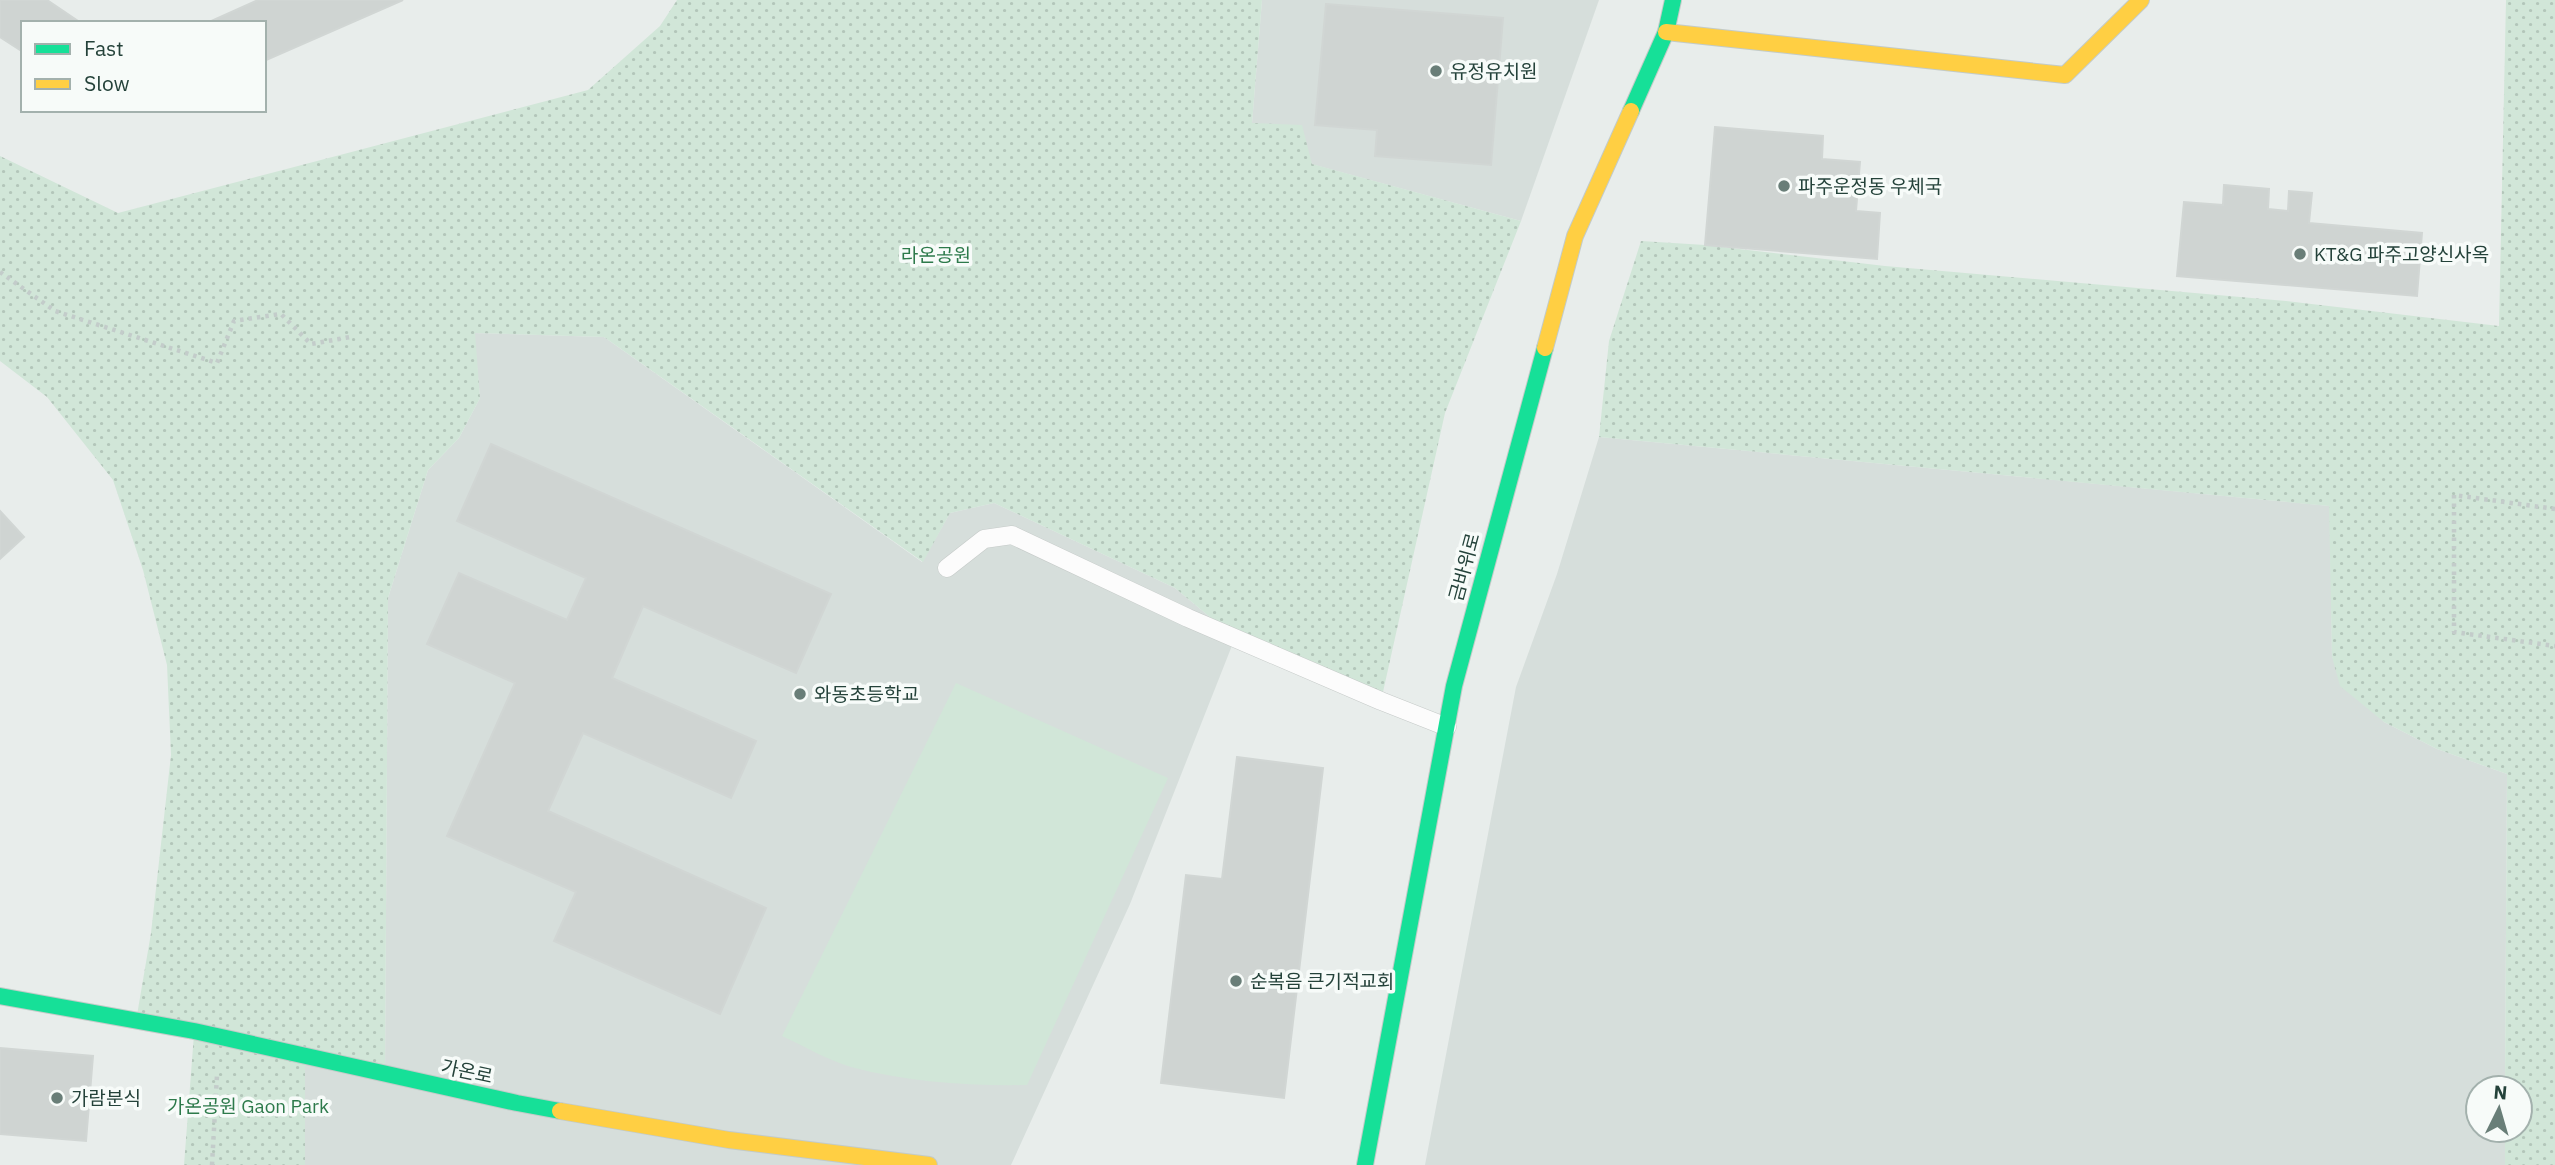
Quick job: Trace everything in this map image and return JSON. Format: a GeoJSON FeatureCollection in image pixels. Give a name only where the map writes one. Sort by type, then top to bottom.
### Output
{"type":"FeatureCollection","features":[{"type":"Feature","properties":{"kind":"street","name":"금바위로"},"geometry":{"type":"LineString","coordinates":[[1365,1165],[1454,686],[1575,236],[1666,32],[1673,0]]}},
{"type":"Feature","properties":{"kind":"street"},"geometry":{"type":"LineString","coordinates":[[1666,32],[2065,75],[2141,0]]}},
{"type":"Feature","properties":{"kind":"street","name":"가온로"},"geometry":{"type":"LineString","coordinates":[[0,996],[204,1034],[517,1103],[729,1140],[929,1165]]}},
{"type":"Feature","properties":{"kind":"lane"},"geometry":{"type":"LineString","coordinates":[[947,568],[984,539],[1012,535],[1188,618],[1447,727]]}},
{"type":"Feature","properties":{"kind":"path"},"geometry":{"type":"LineString","coordinates":[[0,272],[55,311],[217,363],[234,321],[281,314],[311,344],[350,337]]}},
{"type":"Feature","properties":{"kind":"path"},"geometry":{"type":"LineString","coordinates":[[2555,509],[2454,495],[2454,632],[2555,646]]}},
{"type":"Feature","properties":{"kind":"path"},"geometry":{"type":"LineString","coordinates":[[212,1165],[218,1067]]}},
{"type":"Feature","properties":{"kind":"shaded area"},"geometry":{"type":"Polygon","coordinates":[[[1262,0],[1599,0],[1521,221],[1311,164],[1252,123],[1262,0]]]}},
{"type":"Feature","properties":{"kind":"shaded area","name":"와동초등학교"},"geometry":{"type":"Polygon","coordinates":[[[474,333],[604,337],[922,562],[950,513],[994,503],[1175,588],[1235,638],[1130,904],[1011,1165],[305,1165],[305,1057],[385,1074],[388,598],[428,470],[459,438],[480,398],[474,333]]]}},
{"type":"Feature","properties":{"kind":"shaded area"},"geometry":{"type":"Polygon","coordinates":[[[1599,437],[2330,506],[2332,657],[2384,722],[2437,749],[2507,774],[2505,1074],[2464,1074],[2464,1144],[2505,1144],[2505,1165],[1425,1165],[1516,687],[1557,574],[1599,437]]]}},
{"type":"Feature","properties":{"kind":"green space","name":"라온공원"},"geometry":{"type":"Polygon","coordinates":[[[677,0],[1262,0],[1252,123],[1302,125],[1312,164],[1521,221],[1445,413],[1381,701],[1235,638],[1175,588],[994,503],[950,513],[923,562],[604,337],[475,333],[480,398],[459,438],[428,470],[388,598],[385,1074],[305,1058],[305,1165],[184,1165],[194,1034],[136,1021],[151,933],[171,755],[167,665],[143,570],[113,480],[47,397],[0,361],[0,156],[118,213],[588,90],[660,26],[677,0]]]}},
{"type":"Feature","properties":{"kind":"green space"},"geometry":{"type":"Polygon","coordinates":[[[2506,0],[2555,0],[2555,1165],[2505,1165],[2505,1144],[2534,1144],[2534,1074],[2505,1074],[2507,774],[2437,749],[2384,722],[2340,686],[2332,657],[2329,506],[1599,437],[1609,341],[1641,241],[1705,245],[1885,266],[2286,301],[2499,326],[2506,0]]]}},
{"type":"Feature","properties":{"kind":"green space"},"geometry":{"type":"Polygon","coordinates":[[[956,683],[1168,778],[1027,1085],[938,1082],[872,1072],[833,1061],[782,1036],[956,683]]]}},
{"type":"Feature","properties":{"kind":"building"},"geometry":{"type":"Polygon","coordinates":[[[0,0],[47,0],[78,21],[21,21],[21,51],[0,37],[0,0]]]}},
{"type":"Feature","properties":{"kind":"building"},"geometry":{"type":"Polygon","coordinates":[[[258,0],[403,0],[266,60],[266,21],[211,21],[258,0]]]}},
{"type":"Feature","properties":{"kind":"building","name":"유정유치원"},"geometry":{"type":"Polygon","coordinates":[[[1326,4],[1503,18],[1491,165],[1375,156],[1377,130],[1315,125],[1326,4]]]}},
{"type":"Feature","properties":{"kind":"building","name":"파주운정동 우체국"},"geometry":{"type":"Polygon","coordinates":[[[1715,127],[1823,136],[1822,159],[1860,162],[1856,211],[1880,213],[1877,259],[1705,245],[1715,127]]]}},
{"type":"Feature","properties":{"kind":"building","name":"KT&G 파주고양신사옥"},"geometry":{"type":"Polygon","coordinates":[[[2224,185],[2269,189],[2268,209],[2288,211],[2289,191],[2312,193],[2309,223],[2422,233],[2417,296],[2177,276],[2184,202],[2223,205],[2224,185]]]}},
{"type":"Feature","properties":{"kind":"building","name":"와동초등학교"},"geometry":{"type":"Polygon","coordinates":[[[491,444],[831,594],[796,673],[643,606],[612,678],[756,741],[731,798],[583,733],[548,811],[766,908],[720,1014],[554,941],[576,892],[447,836],[515,683],[427,644],[459,573],[567,620],[586,578],[457,521],[491,444]]]}},
{"type":"Feature","properties":{"kind":"building"},"geometry":{"type":"Polygon","coordinates":[[[0,511],[24,537],[0,559],[0,511]]]}},
{"type":"Feature","properties":{"kind":"building","name":"순복음 큰기적교회"},"geometry":{"type":"Polygon","coordinates":[[[1237,757],[1323,768],[1284,1098],[1161,1083],[1186,875],[1222,879],[1237,757]]]}},
{"type":"Feature","properties":{"kind":"building"},"geometry":{"type":"Polygon","coordinates":[[[0,1048],[93,1056],[86,1141],[0,1134],[0,1048]]]}},
{"type":"Feature","properties":{"kind":"traffic: fast"},"geometry":{"type":"LineString","coordinates":[[1631,111],[1666,32],[1673,0]]}},
{"type":"Feature","properties":{"kind":"traffic: fast"},"geometry":{"type":"LineString","coordinates":[[1365,1165],[1454,686],[1545,348]]}},
{"type":"Feature","properties":{"kind":"traffic: fast"},"geometry":{"type":"LineString","coordinates":[[0,996],[194,1031],[560,1111]]}},
{"type":"Feature","properties":{"kind":"traffic: slow"},"geometry":{"type":"LineString","coordinates":[[1666,32],[2065,75],[2141,0]]}},
{"type":"Feature","properties":{"kind":"traffic: slow"},"geometry":{"type":"LineString","coordinates":[[1545,348],[1575,236],[1631,111]]}},
{"type":"Feature","properties":{"kind":"traffic: slow"},"geometry":{"type":"LineString","coordinates":[[560,1111],[729,1140],[929,1165]]}},
{"type":"Feature","properties":{"kind":"place","name":"유정유치원"},"geometry":{"type":"Point","coordinates":[1436,71]}},
{"type":"Feature","properties":{"kind":"place","name":"파주운정동 우체국"},"geometry":{"type":"Point","coordinates":[1784,186]}},
{"type":"Feature","properties":{"kind":"place","name":"KT&G 파주고양신사옥"},"geometry":{"type":"Point","coordinates":[2300,254]}},
{"type":"Feature","properties":{"kind":"place","name":"와동초등학교"},"geometry":{"type":"Point","coordinates":[800,694]}},
{"type":"Feature","properties":{"kind":"place","name":"순복음 큰기적교회"},"geometry":{"type":"Point","coordinates":[1236,981]}},
{"type":"Feature","properties":{"kind":"place","name":"가람분식"},"geometry":{"type":"Point","coordinates":[57,1098]}},
{"type":"Feature","properties":{"kind":"park label","name":"가온공원 Gaon Park"},"geometry":{"type":"Point","coordinates":[248,1106]}}]}
